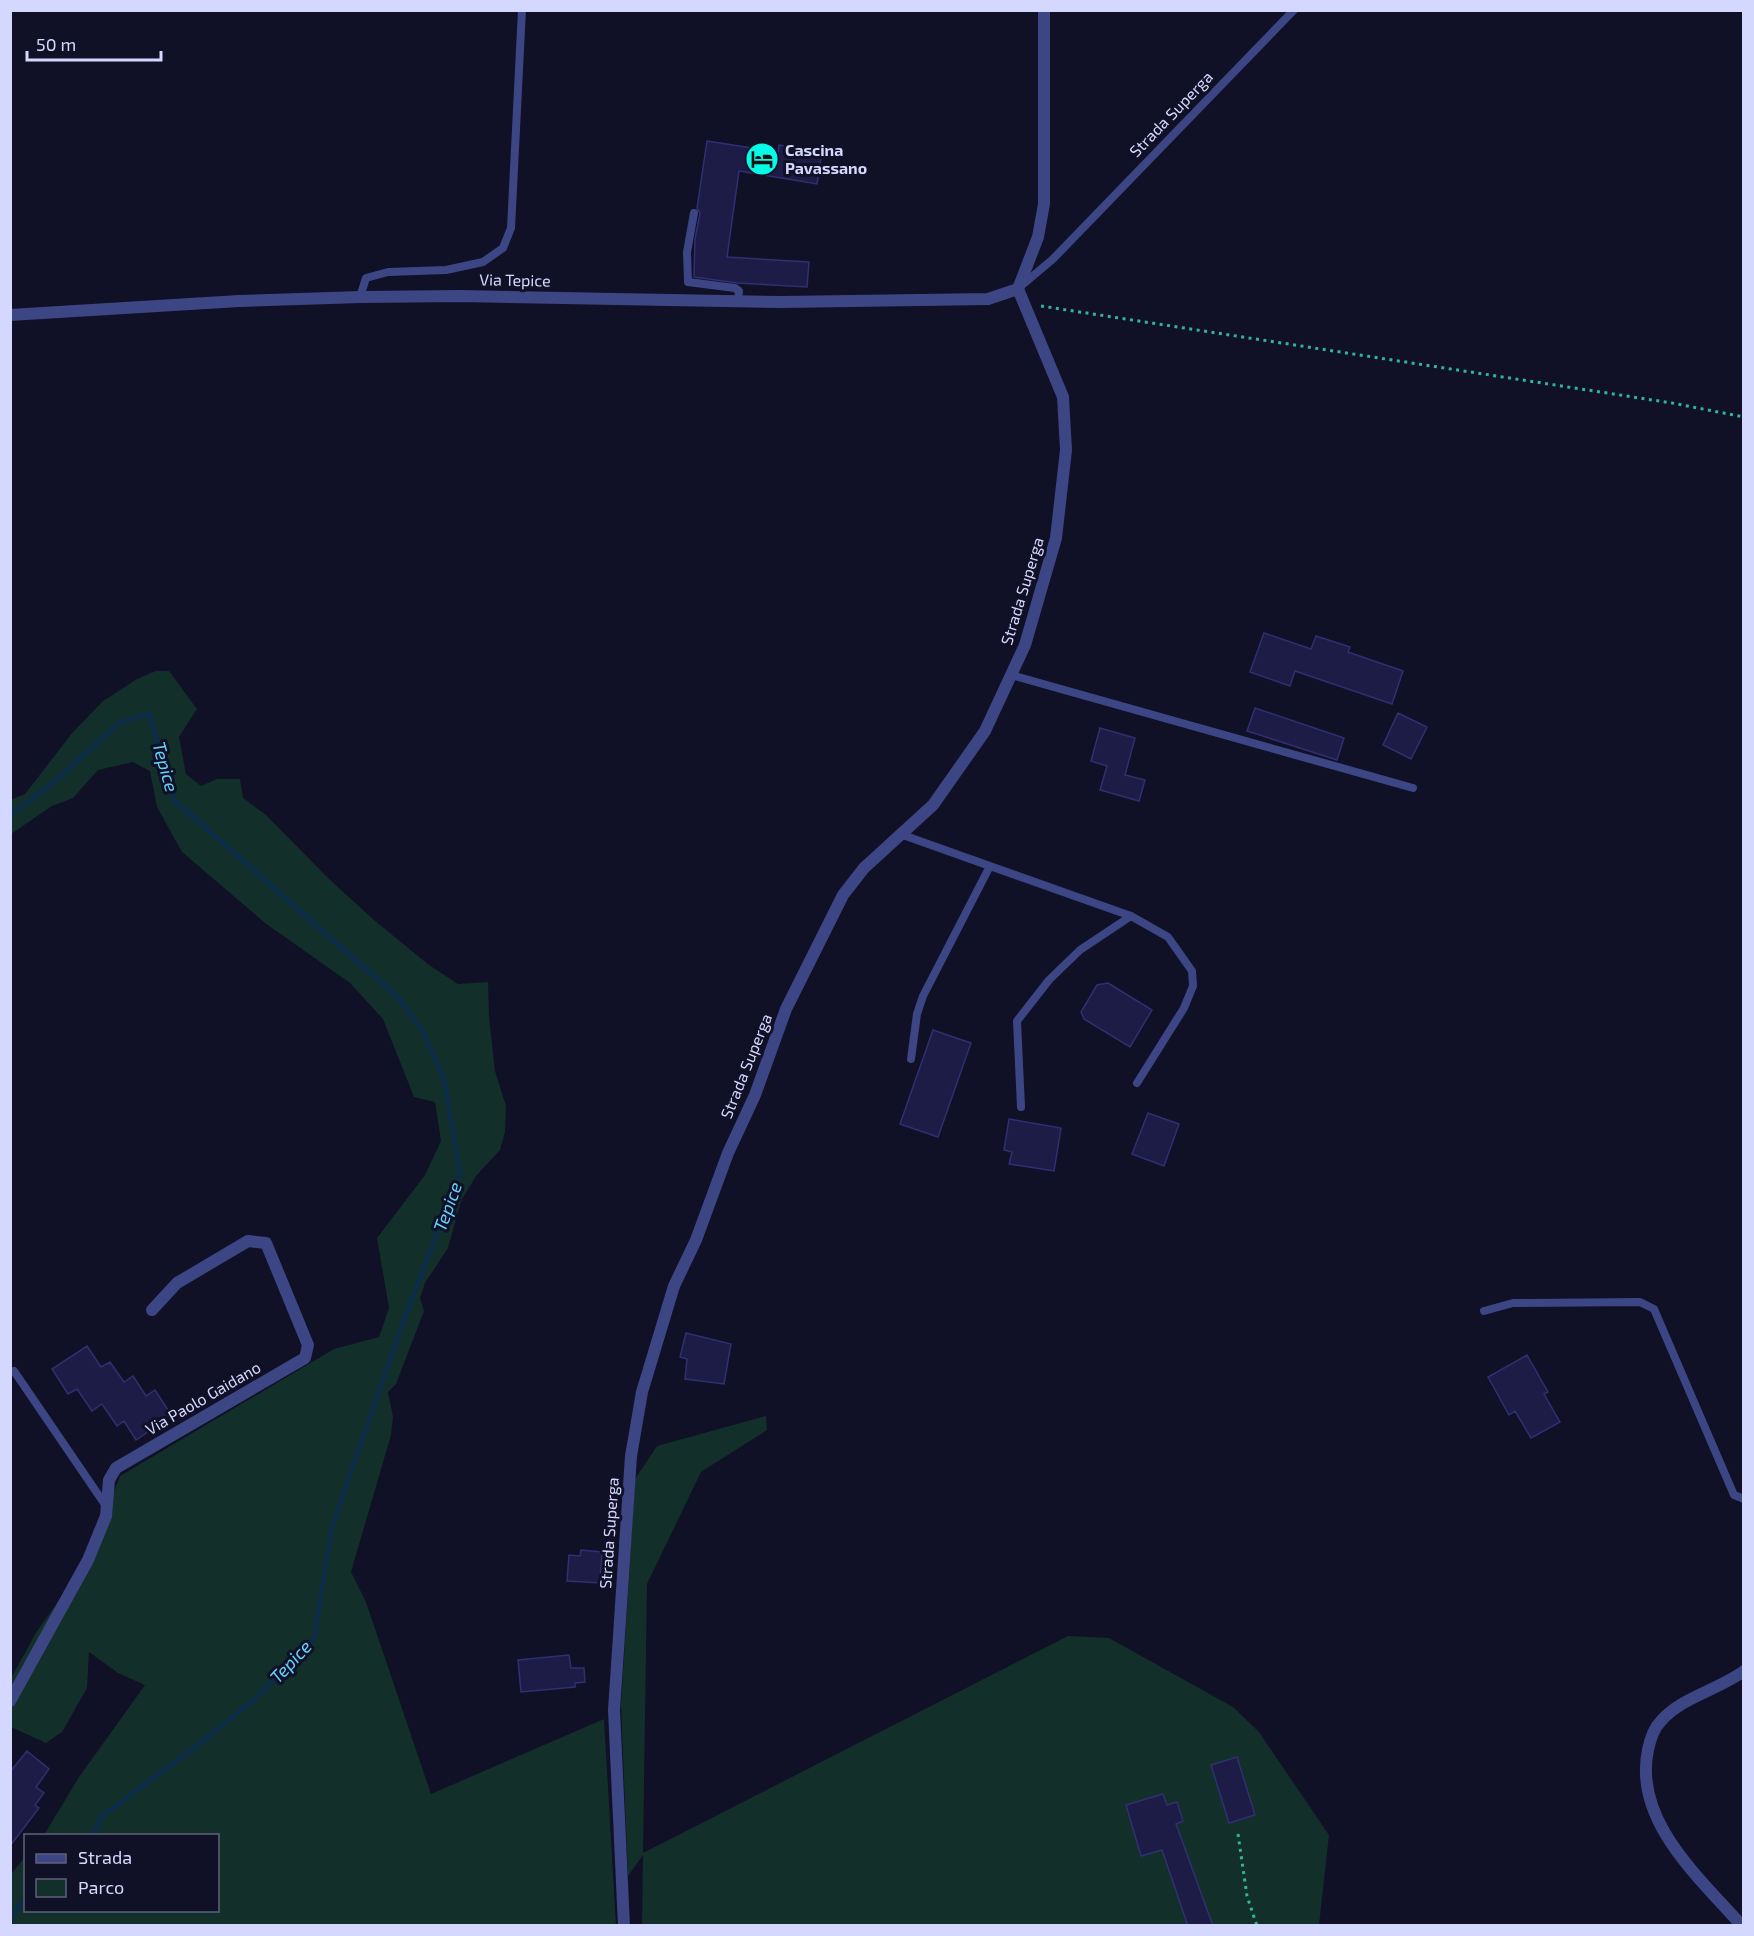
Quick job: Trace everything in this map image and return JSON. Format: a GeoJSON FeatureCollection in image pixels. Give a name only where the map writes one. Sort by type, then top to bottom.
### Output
{"type":"FeatureCollection","features":[{"type":"Feature","properties":{"kind":"street"},"geometry":{"type":"LineString","coordinates":[[1018,289],[1038,237],[1044,204],[1044,10]]}},
{"type":"Feature","properties":{"kind":"street","name":"Via Tepice"},"geometry":{"type":"LineString","coordinates":[[10,315],[239,301],[360,297],[554,297],[738,301],[988,299],[1018,289]]}},
{"type":"Feature","properties":{"kind":"street","name":"Strada Superga"},"geometry":{"type":"LineString","coordinates":[[624,1926],[614,1710],[631,1455],[642,1392],[674,1286],[696,1240],[728,1153],[755,1095],[786,1010],[843,895],[864,867],[933,805],[985,731],[1025,645],[1056,538],[1066,450],[1063,397],[1018,289]]}},
{"type":"Feature","properties":{"kind":"street","name":"Via Paolo Gaidano"},"geometry":{"type":"LineString","coordinates":[[10,1701],[88,1560],[106,1516],[109,1480],[116,1468],[305,1358],[308,1345],[266,1243],[248,1242],[177,1282],[152,1310]]}},
{"type":"Feature","properties":{"kind":"street"},"geometry":{"type":"LineString","coordinates":[[1742,1926],[1678,1854],[1658,1821],[1648,1794],[1644,1766],[1650,1740],[1660,1721],[1683,1704],[1743,1671]]}},
{"type":"Feature","properties":{"kind":"lane"},"geometry":{"type":"LineString","coordinates":[[360,297],[366,278],[388,272],[446,270],[483,262],[503,248],[511,228],[522,10]]}},
{"type":"Feature","properties":{"kind":"lane","name":"Strada Superga"},"geometry":{"type":"LineString","coordinates":[[1018,289],[1053,259],[1294,10]]}},
{"type":"Feature","properties":{"kind":"lane"},"geometry":{"type":"LineString","coordinates":[[694,213],[687,252],[688,282],[735,288],[740,291],[738,301]]}},
{"type":"Feature","properties":{"kind":"lane"},"geometry":{"type":"LineString","coordinates":[[1011,675],[1413,788]]}},
{"type":"Feature","properties":{"kind":"lane"},"geometry":{"type":"LineString","coordinates":[[900,834],[1131,916],[1168,938],[1192,971],[1192,986],[1184,1008],[1137,1083]]}},
{"type":"Feature","properties":{"kind":"lane"},"geometry":{"type":"LineString","coordinates":[[911,1059],[917,1014],[923,996],[990,866]]}},
{"type":"Feature","properties":{"kind":"lane"},"geometry":{"type":"LineString","coordinates":[[1021,1107],[1017,1021],[1049,980],[1080,950],[1131,916]]}},
{"type":"Feature","properties":{"kind":"lane"},"geometry":{"type":"LineString","coordinates":[[1484,1311],[1513,1303],[1640,1302],[1654,1309],[1734,1495],[1743,1499]]}},
{"type":"Feature","properties":{"kind":"lane"},"geometry":{"type":"LineString","coordinates":[[14,1371],[107,1506]]}},
{"type":"Feature","properties":{"kind":"path"},"geometry":{"type":"LineString","coordinates":[[1024,303],[1672,403],[1743,417]]}},
{"type":"Feature","properties":{"kind":"path"},"geometry":{"type":"LineString","coordinates":[[1238,1834],[1247,1896],[1257,1926]]}},
{"type":"Feature","properties":{"kind":"green space"},"geometry":{"type":"Polygon","coordinates":[[[156,671],[169,671],[197,709],[179,737],[186,774],[201,786],[217,779],[240,779],[243,798],[266,815],[329,879],[374,920],[429,965],[458,984],[488,982],[495,1071],[506,1106],[505,1132],[500,1150],[476,1176],[461,1201],[448,1248],[425,1283],[420,1298],[424,1311],[396,1384],[388,1392],[393,1417],[391,1435],[351,1572],[366,1602],[431,1794],[604,1719],[616,1925],[11,1925],[11,1874],[24,1858],[24,1912],[219,1912],[219,1834],[45,1834],[79,1777],[145,1685],[118,1673],[89,1652],[87,1688],[62,1732],[46,1743],[11,1727],[11,1678],[37,1631],[88,1560],[120,1476],[334,1349],[379,1337],[389,1308],[377,1238],[425,1175],[441,1141],[435,1102],[414,1097],[383,1019],[350,983],[265,923],[182,852],[157,807],[150,771],[133,762],[98,770],[73,798],[52,806],[11,834],[10,800],[25,794],[73,732],[103,701],[137,679],[156,671]]]}},
{"type":"Feature","properties":{"kind":"green space"},"geometry":{"type":"Polygon","coordinates":[[[766,1416],[767,1430],[701,1472],[647,1584],[643,1853],[1068,1636],[1109,1638],[1233,1707],[1259,1732],[1329,1835],[1319,1925],[642,1925],[643,1855],[628,1876],[621,1705],[635,1479],[657,1446],[766,1416]]]}},
{"type":"Feature","properties":{"kind":"building"},"geometry":{"type":"Polygon","coordinates":[[[707,141],[778,152],[779,145],[822,151],[817,184],[739,171],[727,257],[809,262],[807,287],[737,283],[694,277],[695,239],[700,213],[697,208],[707,141]]]}},
{"type":"Feature","properties":{"kind":"building"},"geometry":{"type":"Polygon","coordinates":[[[1264,633],[1311,649],[1316,636],[1350,647],[1348,652],[1403,671],[1392,704],[1295,671],[1290,686],[1250,672],[1264,633]]]}},
{"type":"Feature","properties":{"kind":"building"},"geometry":{"type":"Polygon","coordinates":[[[1255,708],[1344,738],[1337,760],[1247,731],[1255,708]]]}},
{"type":"Feature","properties":{"kind":"building"},"geometry":{"type":"Polygon","coordinates":[[[1398,713],[1427,727],[1411,759],[1383,745],[1398,713]]]}},
{"type":"Feature","properties":{"kind":"building"},"geometry":{"type":"Polygon","coordinates":[[[1100,728],[1135,738],[1125,775],[1145,780],[1139,801],[1100,790],[1107,766],[1091,761],[1100,728]]]}},
{"type":"Feature","properties":{"kind":"building"},"geometry":{"type":"Polygon","coordinates":[[[1108,983],[1152,1010],[1130,1047],[1084,1019],[1081,1012],[1097,985],[1108,983]]]}},
{"type":"Feature","properties":{"kind":"building"},"geometry":{"type":"Polygon","coordinates":[[[933,1030],[971,1043],[938,1137],[900,1124],[933,1030]]]}},
{"type":"Feature","properties":{"kind":"building"},"geometry":{"type":"Polygon","coordinates":[[[1148,1113],[1179,1124],[1164,1166],[1132,1154],[1148,1113]]]}},
{"type":"Feature","properties":{"kind":"building"},"geometry":{"type":"Polygon","coordinates":[[[1009,1119],[1061,1128],[1054,1171],[1009,1164],[1012,1152],[1004,1150],[1009,1119]]]}},
{"type":"Feature","properties":{"kind":"building"},"geometry":{"type":"Polygon","coordinates":[[[686,1333],[731,1344],[724,1384],[685,1379],[687,1359],[680,1357],[686,1333]]]}},
{"type":"Feature","properties":{"kind":"building"},"geometry":{"type":"Polygon","coordinates":[[[87,1346],[101,1367],[110,1362],[124,1382],[133,1376],[146,1396],[155,1390],[172,1416],[136,1440],[124,1421],[117,1426],[102,1404],[92,1411],[77,1389],[68,1394],[52,1369],[87,1346]]]}},
{"type":"Feature","properties":{"kind":"building"},"geometry":{"type":"Polygon","coordinates":[[[1527,1355],[1548,1392],[1544,1394],[1560,1422],[1531,1438],[1515,1411],[1509,1415],[1488,1377],[1527,1355]]]}},
{"type":"Feature","properties":{"kind":"building"},"geometry":{"type":"Polygon","coordinates":[[[581,1550],[602,1552],[600,1583],[567,1581],[569,1555],[580,1556],[581,1550]]]}},
{"type":"Feature","properties":{"kind":"building"},"geometry":{"type":"Polygon","coordinates":[[[569,1655],[571,1668],[584,1668],[585,1682],[575,1683],[575,1687],[521,1692],[518,1660],[569,1655]]]}},
{"type":"Feature","properties":{"kind":"building"},"geometry":{"type":"Polygon","coordinates":[[[27,1751],[49,1769],[36,1787],[44,1793],[35,1805],[39,1808],[10,1846],[10,1772],[27,1751]]]}},
{"type":"Feature","properties":{"kind":"building"},"geometry":{"type":"Polygon","coordinates":[[[1237,1757],[1255,1815],[1229,1823],[1211,1765],[1237,1757]]]}},
{"type":"Feature","properties":{"kind":"building"},"geometry":{"type":"Polygon","coordinates":[[[1163,1794],[1167,1805],[1177,1802],[1183,1821],[1176,1824],[1213,1926],[1188,1926],[1162,1850],[1141,1856],[1126,1805],[1163,1794]]]}},
{"type":"Feature","properties":{"kind":"waterway","name":"Tepice"},"geometry":{"type":"LineString","coordinates":[[10,815],[52,784],[119,723],[149,714],[174,800],[399,998],[423,1032],[444,1079],[460,1173],[402,1325],[332,1527],[314,1639],[255,1699],[198,1745],[101,1817],[94,1834]]}},
{"type":"Feature","properties":{"kind":"waterway","name":"Tepice"},"geometry":{"type":"LineString","coordinates":[[10,1921],[24,1900]]}},
{"type":"Feature","properties":{"kind":"place","name":"Cascina Pavassano"},"geometry":{"type":"Point","coordinates":[762,159]}}]}
